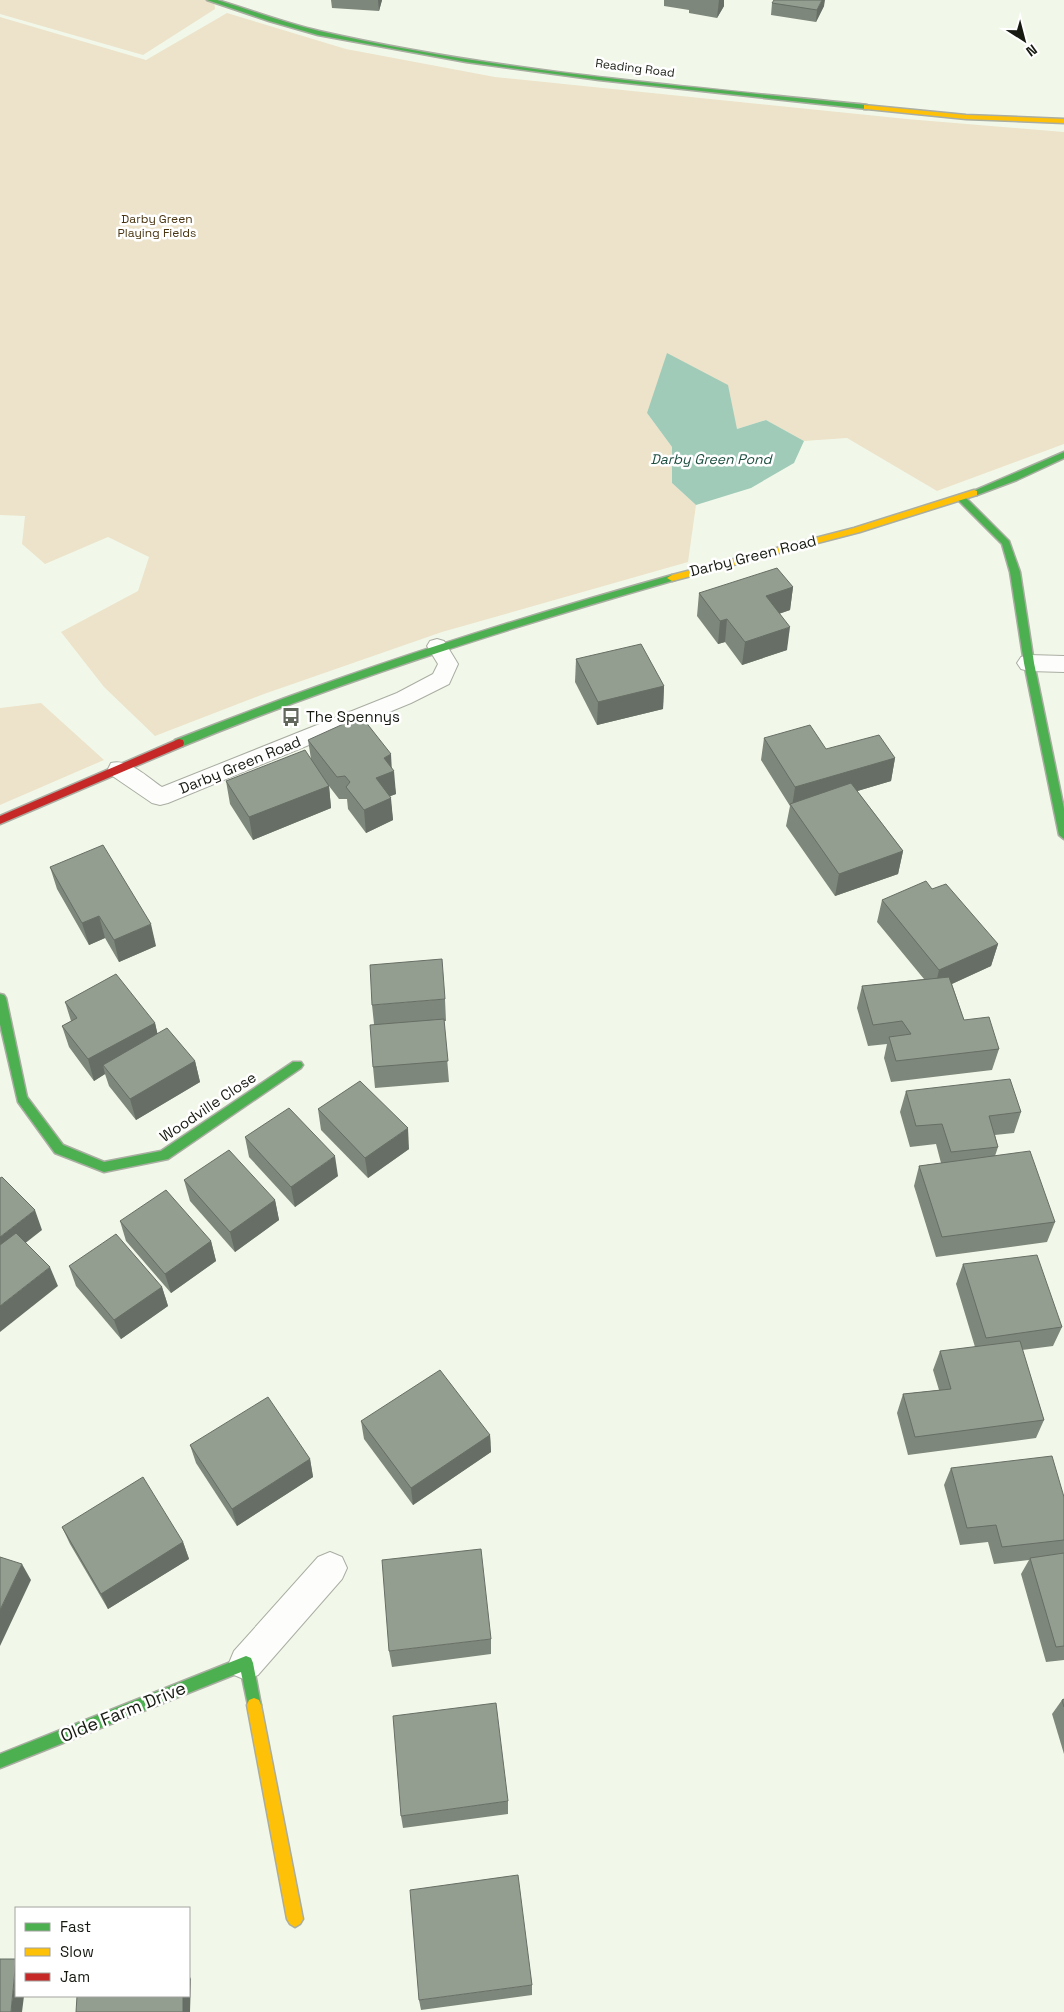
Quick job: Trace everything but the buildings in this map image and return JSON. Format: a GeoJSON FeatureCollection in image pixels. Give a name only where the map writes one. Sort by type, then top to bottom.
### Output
{"type":"FeatureCollection","features":[{"type":"Feature","properties":{"kind":"street","name":"Reading Road"},"geometry":{"type":"LineString","coordinates":[[210,0],[332,36],[474,62],[633,82],[966,117],[1064,121]]}},
{"type":"Feature","properties":{"kind":"street","name":"Darby Green Road"},"geometry":{"type":"LineString","coordinates":[[0,820],[119,768],[272,705],[437,646],[686,573],[856,530],[990,488],[1064,455]]}},
{"type":"Feature","properties":{"kind":"street"},"geometry":{"type":"LineString","coordinates":[[961,498],[1006,543],[1015,572],[1030,663],[1064,835]]}},
{"type":"Feature","properties":{"kind":"street"},"geometry":{"type":"LineString","coordinates":[[1030,663],[1064,664]]}},
{"type":"Feature","properties":{"kind":"street","name":"Woodville Close"},"geometry":{"type":"LineString","coordinates":[[0,998],[22,1099],[59,1149],[104,1167],[164,1155],[297,1065]]}},
{"type":"Feature","properties":{"kind":"street","name":"Olde Farm Drive"},"geometry":{"type":"LineString","coordinates":[[0,1761],[246,1663],[330,1568]]}},
{"type":"Feature","properties":{"kind":"street"},"geometry":{"type":"LineString","coordinates":[[246,1663],[295,1919]]}},
{"type":"Feature","properties":{"kind":"lane","name":"Darby Green Road"},"geometry":{"type":"LineString","coordinates":[[119,768],[160,797],[404,698],[442,679],[448,664],[437,646]]}},
{"type":"Feature","properties":{"kind":"green space"},"geometry":{"type":"Polygon","coordinates":[[[0,0],[214,0],[215,9],[143,55],[0,14],[0,0]]]}},
{"type":"Feature","properties":{"kind":"green space","name":"Darby Green Playing Fields"},"geometry":{"type":"Polygon","coordinates":[[[227,13],[346,49],[495,77],[907,119],[1064,132],[1064,444],[937,491],[847,438],[804,441],[766,420],[737,429],[647,413],[672,447],[672,483],[696,505],[688,562],[442,632],[264,694],[155,736],[104,687],[61,632],[138,591],[149,557],[108,537],[45,564],[22,544],[25,516],[0,515],[0,17],[146,60],[227,13]]]}},
{"type":"Feature","properties":{"kind":"green space"},"geometry":{"type":"Polygon","coordinates":[[[41,703],[104,760],[0,805],[0,708],[41,703]]]}},
{"type":"Feature","properties":{"kind":"water","name":"Darby Green Pond"},"geometry":{"type":"Polygon","coordinates":[[[667,353],[728,385],[737,429],[766,420],[804,441],[794,463],[751,488],[696,505],[672,483],[672,447],[647,413],[667,353]]]}},
{"type":"Feature","properties":{"kind":"traffic: fast"},"geometry":{"type":"LineString","coordinates":[[210,0],[318,33],[466,60],[666,86],[867,107]]}},
{"type":"Feature","properties":{"kind":"traffic: fast"},"geometry":{"type":"LineString","coordinates":[[974,493],[1014,478],[1064,455]]}},
{"type":"Feature","properties":{"kind":"traffic: fast"},"geometry":{"type":"LineString","coordinates":[[961,498],[1006,543],[1015,572],[1029,663],[1064,835]]}},
{"type":"Feature","properties":{"kind":"traffic: fast"},"geometry":{"type":"LineString","coordinates":[[179,743],[300,696],[423,653],[547,614],[672,578]]}},
{"type":"Feature","properties":{"kind":"traffic: fast"},"geometry":{"type":"LineString","coordinates":[[0,998],[22,1099],[59,1149],[104,1167],[164,1155],[297,1065]]}},
{"type":"Feature","properties":{"kind":"traffic: fast"},"geometry":{"type":"LineString","coordinates":[[0,1761],[246,1663],[254,1705]]}},
{"type":"Feature","properties":{"kind":"traffic: slow"},"geometry":{"type":"LineString","coordinates":[[867,107],[966,117],[1064,121]]}},
{"type":"Feature","properties":{"kind":"traffic: slow"},"geometry":{"type":"LineString","coordinates":[[672,578],[857,530],[974,493]]}},
{"type":"Feature","properties":{"kind":"traffic: slow"},"geometry":{"type":"LineString","coordinates":[[254,1705],[295,1919]]}},
{"type":"Feature","properties":{"kind":"traffic: jam"},"geometry":{"type":"LineString","coordinates":[[0,820],[179,743]]}},
{"type":"Feature","properties":{"kind":"place","name":"The Spennys"},"geometry":{"type":"Point","coordinates":[291,717]}}]}
